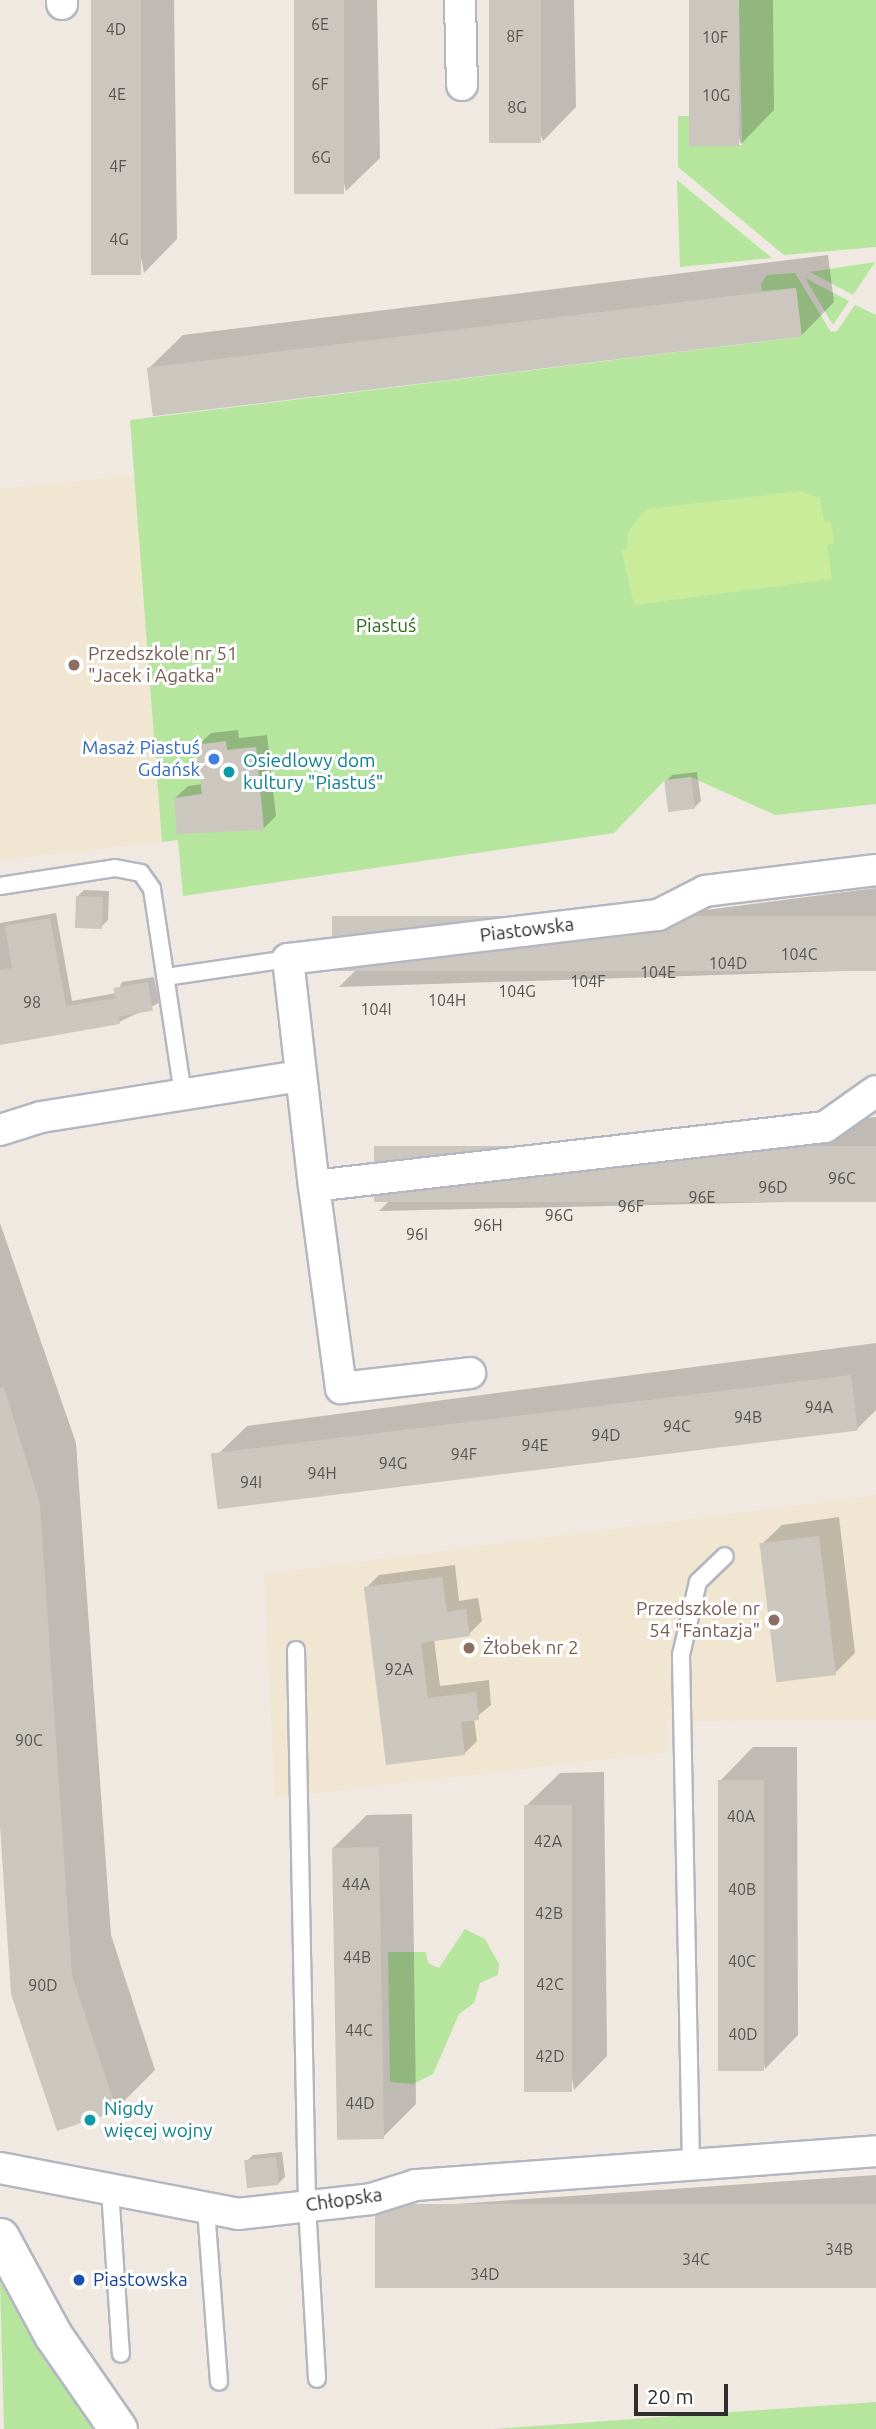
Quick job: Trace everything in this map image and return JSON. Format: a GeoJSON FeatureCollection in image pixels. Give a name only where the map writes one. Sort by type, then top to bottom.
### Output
{"type":"FeatureCollection","features":[{"type":"Feature","properties":{"kind":"street"},"geometry":{"type":"LineString","coordinates":[[460,0],[462,85]]}},
{"type":"Feature","properties":{"kind":"street","name":"Piastowska"},"geometry":{"type":"LineString","coordinates":[[289,959],[658,915],[705,891],[876,870]]}},
{"type":"Feature","properties":{"kind":"street"},"geometry":{"type":"LineString","coordinates":[[289,959],[314,1186],[341,1388],[470,1373]]}},
{"type":"Feature","properties":{"kind":"street"},"geometry":{"type":"LineString","coordinates":[[0,1130],[41,1117],[301,1076]]}},
{"type":"Feature","properties":{"kind":"street"},"geometry":{"type":"LineString","coordinates":[[314,1186],[825,1126],[876,1091]]}},
{"type":"Feature","properties":{"kind":"street","name":"Chłopska"},"geometry":{"type":"LineString","coordinates":[[0,2168],[239,2214],[371,2199],[416,2185],[876,2151]]}},
{"type":"Feature","properties":{"kind":"street"},"geometry":{"type":"LineString","coordinates":[[0,2237],[52,2335],[118,2429]]}},
{"type":"Feature","properties":{"kind":"lane"},"geometry":{"type":"LineString","coordinates":[[0,886],[115,868],[141,873],[152,890],[183,1093]]}},
{"type":"Feature","properties":{"kind":"lane"},"geometry":{"type":"LineString","coordinates":[[166,978],[289,959]]}},
{"type":"Feature","properties":{"kind":"lane"},"geometry":{"type":"LineString","coordinates":[[691,2164],[681,1655],[698,1582],[725,1556]]}},
{"type":"Feature","properties":{"kind":"lane"},"geometry":{"type":"LineString","coordinates":[[296,1650],[307,2205],[317,2379]]}},
{"type":"Feature","properties":{"kind":"lane"},"geometry":{"type":"LineString","coordinates":[[110,2190],[121,2354]]}},
{"type":"Feature","properties":{"kind":"lane"},"geometry":{"type":"LineString","coordinates":[[206,2209],[219,2382]]}},
{"type":"Feature","properties":{"kind":"shaded area","name":"Przedszkole nr 51 \"Jacek i Agatka\""},"geometry":{"type":"Polygon","coordinates":[[[135,475],[162,842],[0,860],[0,489],[135,475]]]}},
{"type":"Feature","properties":{"kind":"shaded area","name":"Żłobek nr 2"},"geometry":{"type":"Polygon","coordinates":[[[876,1495],[876,1720],[667,1721],[668,1752],[275,1798],[264,1574],[876,1495]]]}},
{"type":"Feature","properties":{"kind":"green space"},"geometry":{"type":"Polygon","coordinates":[[[739,0],[876,0],[876,247],[784,255],[678,167],[678,116],[691,116],[691,146],[742,145],[739,0]]]}},
{"type":"Feature","properties":{"kind":"green space"},"geometry":{"type":"Polygon","coordinates":[[[677,180],[772,258],[680,267],[677,180]]]}},
{"type":"Feature","properties":{"kind":"green space"},"geometry":{"type":"Polygon","coordinates":[[[875,262],[853,295],[810,272],[875,262]]]}},
{"type":"Feature","properties":{"kind":"green space","name":"Piastuś"},"geometry":{"type":"Polygon","coordinates":[[[795,273],[831,332],[837,331],[855,305],[876,315],[876,804],[775,815],[691,777],[664,781],[614,833],[183,896],[178,840],[162,842],[130,420],[801,337],[796,288],[762,291],[761,284],[767,275],[795,273]]]}},
{"type":"Feature","properties":{"kind":"green space"},"geometry":{"type":"Polygon","coordinates":[[[805,278],[849,301],[833,325],[805,278]]]}},
{"type":"Feature","properties":{"kind":"green space"},"geometry":{"type":"Polygon","coordinates":[[[799,491],[820,498],[824,522],[831,521],[834,543],[827,545],[832,579],[634,605],[621,549],[627,549],[628,531],[647,509],[799,491]]]}},
{"type":"Feature","properties":{"kind":"green space"},"geometry":{"type":"Polygon","coordinates":[[[465,1929],[485,1939],[499,1964],[498,1975],[480,1983],[474,2003],[459,2014],[433,2074],[413,2084],[390,2082],[388,1952],[426,1952],[428,1963],[439,1968],[465,1929]]]}},
{"type":"Feature","properties":{"kind":"green space"},"geometry":{"type":"Polygon","coordinates":[[[0,2281],[23,2323],[96,2429],[4,2429],[0,2281]]]}},
{"type":"Feature","properties":{"kind":"green space"},"geometry":{"type":"Polygon","coordinates":[[[876,2402],[876,2429],[494,2429],[790,2408],[876,2402]]]}},
{"type":"Feature","properties":{"kind":"building"},"geometry":{"type":"Polygon","coordinates":[[[91,0],[141,0],[141,275],[91,275],[91,0]]]}},
{"type":"Feature","properties":{"kind":"building"},"geometry":{"type":"Polygon","coordinates":[[[294,0],[344,0],[344,194],[294,194],[294,0]]]}},
{"type":"Feature","properties":{"kind":"building"},"geometry":{"type":"Polygon","coordinates":[[[489,0],[541,0],[541,143],[489,143],[489,0]]]}},
{"type":"Feature","properties":{"kind":"building"},"geometry":{"type":"Polygon","coordinates":[[[689,0],[739,0],[739,146],[689,146],[689,0]]]}},
{"type":"Feature","properties":{"kind":"building"},"geometry":{"type":"Polygon","coordinates":[[[796,288],[802,337],[153,416],[147,368],[796,288]]]}},
{"type":"Feature","properties":{"kind":"building","name":"Osiedlowy dom kultury \"Piastuś\""},"geometry":{"type":"Polygon","coordinates":[[[226,741],[227,750],[256,747],[264,830],[177,834],[174,798],[202,794],[196,745],[226,741]]]}},
{"type":"Feature","properties":{"kind":"building"},"geometry":{"type":"Polygon","coordinates":[[[691,777],[695,809],[668,812],[664,780],[691,777]]]}},
{"type":"Feature","properties":{"kind":"building"},"geometry":{"type":"Polygon","coordinates":[[[76,896],[103,897],[102,929],[75,928],[76,896]]]}},
{"type":"Feature","properties":{"kind":"building"},"geometry":{"type":"Polygon","coordinates":[[[332,916],[876,916],[876,971],[332,971],[332,916]]]}},
{"type":"Feature","properties":{"kind":"building"},"geometry":{"type":"Polygon","coordinates":[[[50,918],[66,1006],[116,998],[120,1024],[0,1045],[0,970],[12,968],[5,926],[50,918]]]}},
{"type":"Feature","properties":{"kind":"building"},"geometry":{"type":"Polygon","coordinates":[[[148,982],[153,1011],[119,1017],[114,988],[148,982]]]}},
{"type":"Feature","properties":{"kind":"building"},"geometry":{"type":"Polygon","coordinates":[[[374,1146],[876,1146],[876,1202],[374,1202],[374,1146]]]}},
{"type":"Feature","properties":{"kind":"building"},"geometry":{"type":"Polygon","coordinates":[[[851,1375],[858,1431],[218,1509],[211,1454],[851,1375]]]}},
{"type":"Feature","properties":{"kind":"building"},"geometry":{"type":"Polygon","coordinates":[[[4,1387],[40,1504],[72,1975],[117,2111],[57,2131],[11,1994],[0,1825],[0,1388],[4,1387]]]}},
{"type":"Feature","properties":{"kind":"building"},"geometry":{"type":"Polygon","coordinates":[[[819,1536],[836,1675],[777,1682],[759,1543],[819,1536]]]}},
{"type":"Feature","properties":{"kind":"building"},"geometry":{"type":"Polygon","coordinates":[[[442,1577],[447,1612],[466,1609],[470,1636],[421,1643],[428,1698],[476,1692],[479,1720],[461,1722],[465,1755],[386,1765],[364,1587],[442,1577]]]}},
{"type":"Feature","properties":{"kind":"building"},"geometry":{"type":"Polygon","coordinates":[[[718,1780],[764,1780],[764,2071],[718,2071],[718,1780]]]}},
{"type":"Feature","properties":{"kind":"building"},"geometry":{"type":"Polygon","coordinates":[[[524,1805],[572,1805],[572,2092],[524,2092],[524,1805]]]}},
{"type":"Feature","properties":{"kind":"building"},"geometry":{"type":"Polygon","coordinates":[[[379,1847],[384,2139],[337,2140],[332,1848],[379,1847]]]}},
{"type":"Feature","properties":{"kind":"building"},"geometry":{"type":"Polygon","coordinates":[[[276,2157],[279,2185],[247,2188],[244,2160],[276,2157]]]}},
{"type":"Feature","properties":{"kind":"building"},"geometry":{"type":"Polygon","coordinates":[[[375,2204],[876,2204],[876,2288],[375,2288],[375,2204]]]}},
{"type":"Feature","properties":{"kind":"place","name":"Przedszkole nr 51 \"Jacek i Agatka\""},"geometry":{"type":"Point","coordinates":[74,665]}},
{"type":"Feature","properties":{"kind":"place","name":"Masaż Piastuś Gdańsk"},"geometry":{"type":"Point","coordinates":[214,759]}},
{"type":"Feature","properties":{"kind":"place","name":"Osiedlowy dom kultury \"Piastuś\""},"geometry":{"type":"Point","coordinates":[229,772]}},
{"type":"Feature","properties":{"kind":"place","name":"Przedszkole nr 54 \"Fantazja\""},"geometry":{"type":"Point","coordinates":[774,1620]}},
{"type":"Feature","properties":{"kind":"place","name":"Żłobek nr 2"},"geometry":{"type":"Point","coordinates":[469,1648]}},
{"type":"Feature","properties":{"kind":"place","name":"Nigdy więcej wojny"},"geometry":{"type":"Point","coordinates":[90,2120]}},
{"type":"Feature","properties":{"kind":"place","name":"Piastowska"},"geometry":{"type":"Point","coordinates":[79,2280]}}]}
